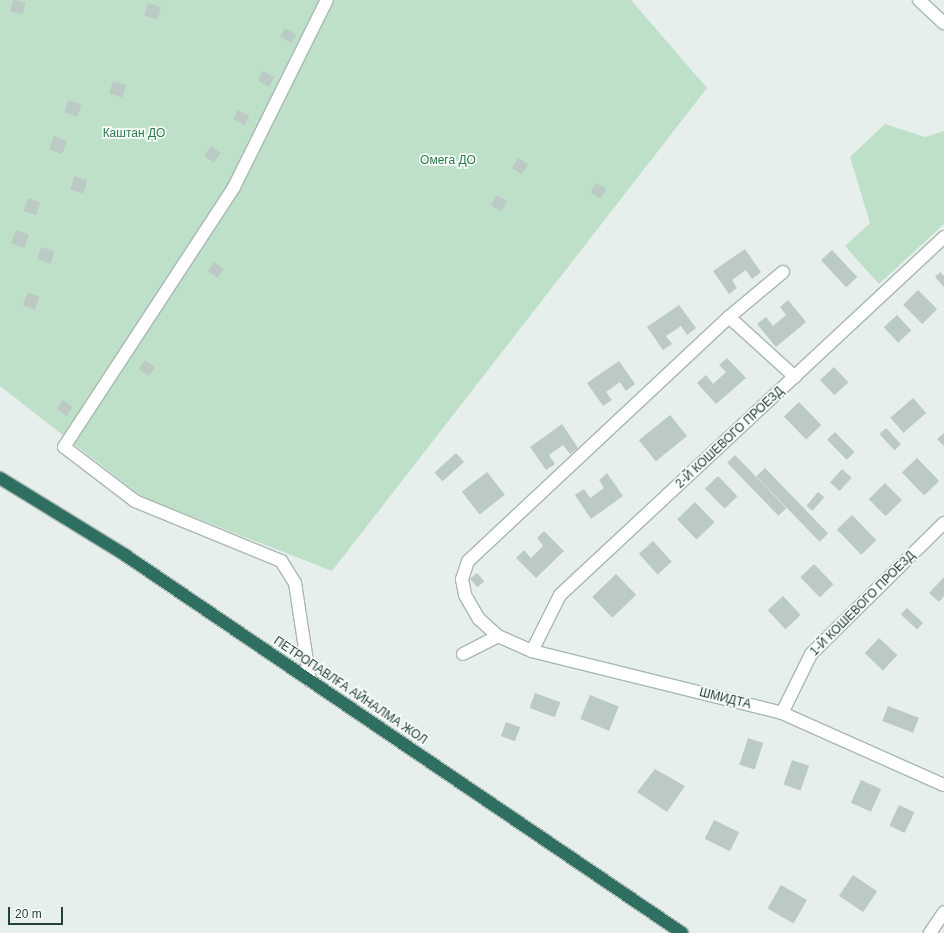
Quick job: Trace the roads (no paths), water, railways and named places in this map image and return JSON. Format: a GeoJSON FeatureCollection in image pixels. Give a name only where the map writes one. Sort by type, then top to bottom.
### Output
{"type":"FeatureCollection","features":[{"type":"Feature","properties":{"kind":"highway","name":"ПЕТРОПАВЛҒА АЙНАЛМА ЖОЛ"},"geometry":{"type":"LineString","coordinates":[[0,478],[125,555],[682,933]]}},
{"type":"Feature","properties":{"kind":"street"},"geometry":{"type":"LineString","coordinates":[[310,681],[295,583],[281,561],[135,501],[64,447],[234,187],[326,0]]}},
{"type":"Feature","properties":{"kind":"street"},"geometry":{"type":"LineString","coordinates":[[919,0],[944,24]]}},
{"type":"Feature","properties":{"kind":"street","name":"2-Й КОШЕВОГО ПРОЕЗД"},"geometry":{"type":"LineString","coordinates":[[532,651],[560,595],[944,237]]}},
{"type":"Feature","properties":{"kind":"street","name":"ШМИДТА"},"geometry":{"type":"LineString","coordinates":[[783,272],[729,317],[468,561],[462,579],[465,595],[479,619],[498,636],[532,651],[782,712],[944,785]]}},
{"type":"Feature","properties":{"kind":"street"},"geometry":{"type":"LineString","coordinates":[[729,317],[795,377]]}},
{"type":"Feature","properties":{"kind":"street","name":"1-Й КОШЕВОГО ПРОЕЗД"},"geometry":{"type":"LineString","coordinates":[[782,712],[811,654],[944,523]]}},
{"type":"Feature","properties":{"kind":"street"},"geometry":{"type":"LineString","coordinates":[[463,654],[498,636]]}},
{"type":"Feature","properties":{"kind":"street"},"geometry":{"type":"LineString","coordinates":[[930,933],[944,912]]}},
{"type":"Feature","properties":{"kind":"park label","name":"Каштан ДО"},"geometry":{"type":"Point","coordinates":[134,134]}},
{"type":"Feature","properties":{"kind":"park label","name":"Омега ДО"},"geometry":{"type":"Point","coordinates":[448,161]}}]}
